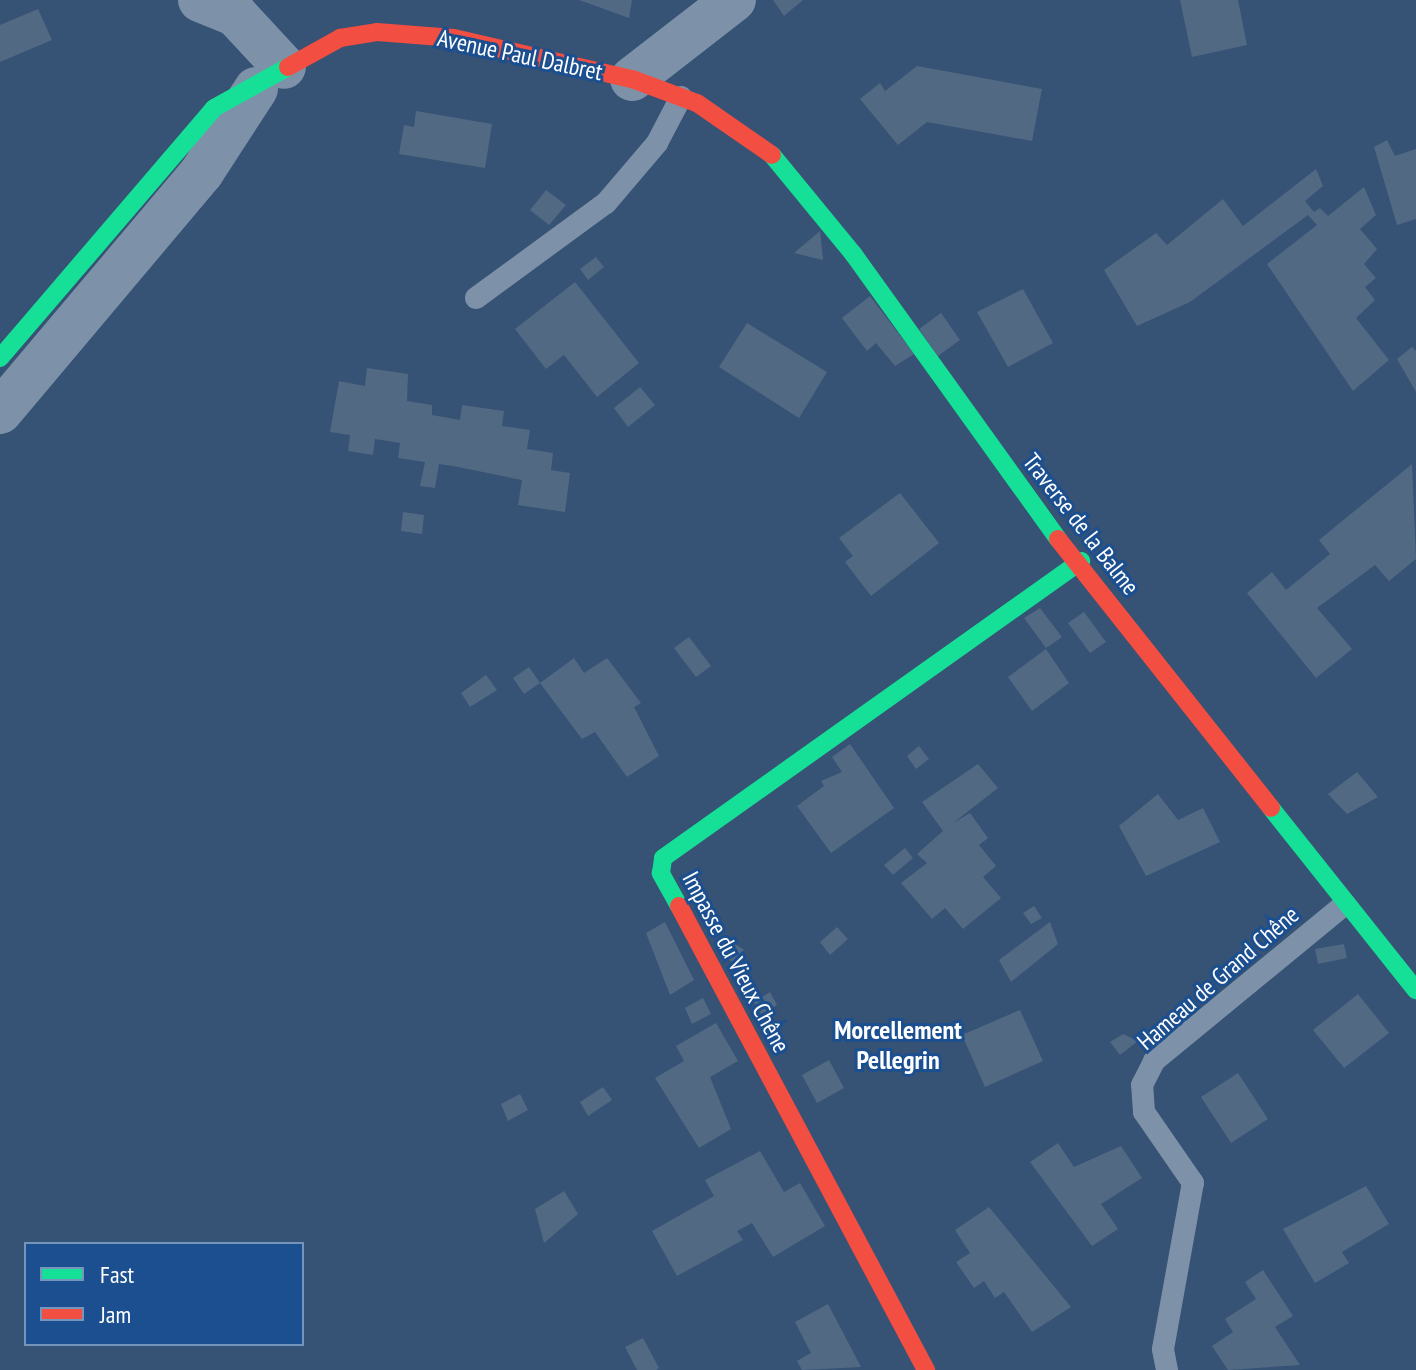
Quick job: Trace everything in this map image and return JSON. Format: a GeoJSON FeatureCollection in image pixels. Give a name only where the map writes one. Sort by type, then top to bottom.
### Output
{"type":"FeatureCollection","features":[{"type":"Feature","properties":{"kind":"street"},"geometry":{"type":"LineString","coordinates":[[200,0],[235,14],[270,78]]}},
{"type":"Feature","properties":{"kind":"street"},"geometry":{"type":"LineString","coordinates":[[632,79],[734,0]]}},
{"type":"Feature","properties":{"kind":"street","name":"Avenue Paul Dalbret"},"geometry":{"type":"LineString","coordinates":[[0,358],[214,108],[340,38],[377,32],[454,38],[632,79],[689,100]]}},
{"type":"Feature","properties":{"kind":"street","name":"Avenue Paul Dalbret"},"geometry":{"type":"LineString","coordinates":[[0,412],[202,172],[270,78]]}},
{"type":"Feature","properties":{"kind":"street","name":"Traverse de la Balme"},"geometry":{"type":"LineString","coordinates":[[689,100],[764,146],[1345,904],[1416,990]]}},
{"type":"Feature","properties":{"kind":"street","name":"Impasse du Vieux Chêne"},"geometry":{"type":"LineString","coordinates":[[926,1370],[661,873],[663,858],[1081,561]]}},
{"type":"Feature","properties":{"kind":"lane"},"geometry":{"type":"LineString","coordinates":[[476,298],[606,203],[689,100]]}},
{"type":"Feature","properties":{"kind":"lane","name":"Hameau de Grand Chêne"},"geometry":{"type":"LineString","coordinates":[[1167,1370],[1163,1349],[1193,1183],[1144,1112],[1142,1085],[1154,1061],[1345,904]]}},
{"type":"Feature","properties":{"kind":"building"},"geometry":{"type":"Polygon","coordinates":[[[579,0],[632,0],[629,18],[579,0]]]}},
{"type":"Feature","properties":{"kind":"building"},"geometry":{"type":"Polygon","coordinates":[[[773,0],[803,0],[784,16],[773,0]]]}},
{"type":"Feature","properties":{"kind":"building"},"geometry":{"type":"Polygon","coordinates":[[[1180,0],[1238,0],[1247,45],[1192,57],[1180,0]]]}},
{"type":"Feature","properties":{"kind":"building"},"geometry":{"type":"Polygon","coordinates":[[[38,9],[52,40],[0,62],[0,25],[38,9]]]}},
{"type":"Feature","properties":{"kind":"building"},"geometry":{"type":"Polygon","coordinates":[[[917,66],[1042,89],[1032,141],[927,122],[898,145],[860,99],[880,83],[885,91],[917,66]]]}},
{"type":"Feature","properties":{"kind":"building"},"geometry":{"type":"Polygon","coordinates":[[[416,111],[492,124],[485,168],[399,154],[404,125],[414,127],[416,111]]]}},
{"type":"Feature","properties":{"kind":"building"},"geometry":{"type":"Polygon","coordinates":[[[1387,140],[1395,156],[1416,149],[1416,219],[1397,225],[1374,147],[1387,140]]]}},
{"type":"Feature","properties":{"kind":"building"},"geometry":{"type":"Polygon","coordinates":[[[1316,169],[1323,186],[1305,201],[1314,212],[1320,208],[1328,216],[1364,187],[1376,215],[1360,229],[1377,249],[1364,264],[1376,278],[1365,287],[1375,300],[1356,318],[1389,360],[1353,391],[1267,264],[1317,225],[1308,215],[1190,302],[1137,326],[1104,270],[1156,233],[1167,245],[1223,199],[1243,226],[1316,169]]]}},
{"type":"Feature","properties":{"kind":"building"},"geometry":{"type":"Polygon","coordinates":[[[546,190],[566,205],[549,225],[530,210],[546,190]]]}},
{"type":"Feature","properties":{"kind":"building"},"geometry":{"type":"Polygon","coordinates":[[[820,231],[823,260],[794,253],[820,231]]]}},
{"type":"Feature","properties":{"kind":"building"},"geometry":{"type":"Polygon","coordinates":[[[596,257],[604,267],[588,280],[580,269],[596,257]]]}},
{"type":"Feature","properties":{"kind":"building"},"geometry":{"type":"Polygon","coordinates":[[[575,282],[639,363],[597,397],[564,355],[546,369],[515,329],[575,282]]]}},
{"type":"Feature","properties":{"kind":"building"},"geometry":{"type":"Polygon","coordinates":[[[1023,289],[1053,343],[1008,367],[977,312],[1023,289]]]}},
{"type":"Feature","properties":{"kind":"building"},"geometry":{"type":"Polygon","coordinates":[[[870,296],[914,354],[895,366],[876,343],[867,351],[842,318],[870,296]]]}},
{"type":"Feature","properties":{"kind":"building"},"geometry":{"type":"Polygon","coordinates":[[[941,313],[960,340],[938,356],[919,329],[941,313]]]}},
{"type":"Feature","properties":{"kind":"building"},"geometry":{"type":"Polygon","coordinates":[[[747,323],[827,372],[799,418],[719,367],[747,323]]]}},
{"type":"Feature","properties":{"kind":"building"},"geometry":{"type":"Polygon","coordinates":[[[1412,347],[1416,351],[1416,392],[1397,359],[1412,347]]]}},
{"type":"Feature","properties":{"kind":"building"},"geometry":{"type":"Polygon","coordinates":[[[367,368],[408,374],[407,401],[432,405],[432,415],[460,420],[462,405],[504,411],[502,426],[530,430],[527,449],[553,453],[551,470],[570,473],[565,512],[518,505],[522,480],[453,466],[439,464],[435,488],[420,486],[425,462],[398,458],[400,443],[375,439],[373,455],[348,451],[350,435],[330,432],[339,381],[365,386],[367,368]]]}},
{"type":"Feature","properties":{"kind":"building"},"geometry":{"type":"Polygon","coordinates":[[[640,387],[655,405],[628,427],[614,408],[640,387]]]}},
{"type":"Feature","properties":{"kind":"building"},"geometry":{"type":"Polygon","coordinates":[[[1412,464],[1416,559],[1389,581],[1375,565],[1317,608],[1352,649],[1316,678],[1247,593],[1272,572],[1286,590],[1330,554],[1319,540],[1412,464]]]}},
{"type":"Feature","properties":{"kind":"building"},"geometry":{"type":"Polygon","coordinates":[[[900,493],[939,543],[871,596],[845,562],[853,556],[839,538],[900,493]]]}},
{"type":"Feature","properties":{"kind":"building"},"geometry":{"type":"Polygon","coordinates":[[[403,512],[424,515],[422,534],[401,531],[403,512]]]}},
{"type":"Feature","properties":{"kind":"building"},"geometry":{"type":"Polygon","coordinates":[[[1040,608],[1062,637],[1046,648],[1024,618],[1040,608]]]}},
{"type":"Feature","properties":{"kind":"building"},"geometry":{"type":"Polygon","coordinates":[[[1084,612],[1106,642],[1090,653],[1068,623],[1084,612]]]}},
{"type":"Feature","properties":{"kind":"building"},"geometry":{"type":"Polygon","coordinates":[[[689,637],[711,666],[696,677],[674,648],[689,637]]]}},
{"type":"Feature","properties":{"kind":"building"},"geometry":{"type":"Polygon","coordinates":[[[1046,649],[1069,683],[1032,711],[1008,677],[1046,649]]]}},
{"type":"Feature","properties":{"kind":"building"},"geometry":{"type":"Polygon","coordinates":[[[574,658],[584,673],[607,658],[641,703],[634,707],[659,756],[627,777],[595,732],[582,739],[540,683],[574,658]]]}},
{"type":"Feature","properties":{"kind":"building"},"geometry":{"type":"Polygon","coordinates":[[[529,667],[540,683],[524,694],[513,678],[529,667]]]}},
{"type":"Feature","properties":{"kind":"building"},"geometry":{"type":"Polygon","coordinates":[[[486,675],[497,690],[470,707],[461,693],[486,675]]]}},
{"type":"Feature","properties":{"kind":"building"},"geometry":{"type":"Polygon","coordinates":[[[850,744],[894,808],[831,853],[797,806],[824,786],[821,781],[842,772],[832,757],[850,744]]]}},
{"type":"Feature","properties":{"kind":"building"},"geometry":{"type":"Polygon","coordinates":[[[919,746],[929,759],[916,769],[907,756],[919,746]]]}},
{"type":"Feature","properties":{"kind":"building"},"geometry":{"type":"Polygon","coordinates":[[[978,764],[998,788],[953,823],[970,813],[988,838],[979,845],[996,866],[983,877],[1001,898],[963,929],[945,908],[932,919],[901,883],[927,863],[917,854],[943,831],[922,802],[978,764]]]}},
{"type":"Feature","properties":{"kind":"building"},"geometry":{"type":"Polygon","coordinates":[[[1357,772],[1378,797],[1347,814],[1328,794],[1357,772]]]}},
{"type":"Feature","properties":{"kind":"building"},"geometry":{"type":"Polygon","coordinates":[[[1158,794],[1178,820],[1203,808],[1220,842],[1146,876],[1119,826],[1158,794]]]}},
{"type":"Feature","properties":{"kind":"building"},"geometry":{"type":"Polygon","coordinates":[[[905,848],[913,858],[893,875],[884,865],[905,848]]]}},
{"type":"Feature","properties":{"kind":"building"},"geometry":{"type":"Polygon","coordinates":[[[1034,906],[1042,918],[1031,924],[1023,913],[1034,906]]]}},
{"type":"Feature","properties":{"kind":"building"},"geometry":{"type":"Polygon","coordinates":[[[665,922],[694,980],[670,995],[646,933],[665,922]]]}},
{"type":"Feature","properties":{"kind":"building"},"geometry":{"type":"Polygon","coordinates":[[[1050,922],[1058,944],[1011,982],[999,960],[1050,922]]]}},
{"type":"Feature","properties":{"kind":"building"},"geometry":{"type":"Polygon","coordinates":[[[837,927],[848,939],[830,955],[820,942],[837,927]]]}},
{"type":"Feature","properties":{"kind":"building"},"geometry":{"type":"Polygon","coordinates":[[[735,944],[744,950],[735,964],[727,958],[735,944]]]}},
{"type":"Feature","properties":{"kind":"building"},"geometry":{"type":"Polygon","coordinates":[[[1344,944],[1347,958],[1318,964],[1315,949],[1344,944]]]}},
{"type":"Feature","properties":{"kind":"building"},"geometry":{"type":"Polygon","coordinates":[[[770,992],[777,1005],[761,1014],[754,1002],[770,992]]]}},
{"type":"Feature","properties":{"kind":"building"},"geometry":{"type":"Polygon","coordinates":[[[1358,994],[1389,1033],[1344,1068],[1313,1030],[1358,994]]]}},
{"type":"Feature","properties":{"kind":"building"},"geometry":{"type":"Polygon","coordinates":[[[703,998],[711,1014],[692,1024],[685,1008],[703,998]]]}},
{"type":"Feature","properties":{"kind":"building"},"geometry":{"type":"Polygon","coordinates":[[[1020,1010],[1043,1061],[985,1087],[962,1035],[1020,1010]]]}},
{"type":"Feature","properties":{"kind":"building"},"geometry":{"type":"Polygon","coordinates":[[[716,1023],[738,1061],[710,1077],[731,1129],[699,1148],[655,1078],[684,1061],[676,1046],[716,1023]]]}},
{"type":"Feature","properties":{"kind":"building"},"geometry":{"type":"Polygon","coordinates":[[[1123,1034],[1138,1041],[1120,1055],[1110,1042],[1123,1034]]]}},
{"type":"Feature","properties":{"kind":"building"},"geometry":{"type":"Polygon","coordinates":[[[829,1060],[844,1088],[817,1103],[802,1075],[829,1060]]]}},
{"type":"Feature","properties":{"kind":"building"},"geometry":{"type":"Polygon","coordinates":[[[1238,1073],[1268,1119],[1231,1143],[1201,1097],[1238,1073]]]}},
{"type":"Feature","properties":{"kind":"building"},"geometry":{"type":"Polygon","coordinates":[[[603,1087],[612,1100],[588,1116],[580,1102],[603,1087]]]}},
{"type":"Feature","properties":{"kind":"building"},"geometry":{"type":"Polygon","coordinates":[[[520,1094],[528,1110],[508,1121],[501,1104],[520,1094]]]}},
{"type":"Feature","properties":{"kind":"building"},"geometry":{"type":"Polygon","coordinates":[[[1058,1143],[1074,1167],[1121,1146],[1142,1178],[1101,1204],[1118,1229],[1092,1246],[1030,1162],[1058,1143]]]}},
{"type":"Feature","properties":{"kind":"building"},"geometry":{"type":"Polygon","coordinates":[[[760,1151],[784,1192],[800,1183],[825,1226],[773,1257],[752,1223],[737,1231],[743,1240],[677,1276],[652,1231],[714,1196],[705,1180],[760,1151]]]}},
{"type":"Feature","properties":{"kind":"building"},"geometry":{"type":"Polygon","coordinates":[[[1366,1186],[1389,1224],[1342,1252],[1349,1263],[1315,1283],[1283,1229],[1366,1186]]]}},
{"type":"Feature","properties":{"kind":"building"},"geometry":{"type":"Polygon","coordinates":[[[564,1191],[578,1214],[544,1243],[535,1209],[564,1191]]]}},
{"type":"Feature","properties":{"kind":"building"},"geometry":{"type":"Polygon","coordinates":[[[989,1207],[1071,1307],[1032,1332],[1004,1292],[995,1298],[984,1281],[974,1288],[956,1262],[970,1253],[955,1230],[989,1207]]]}},
{"type":"Feature","properties":{"kind":"building"},"geometry":{"type":"Polygon","coordinates":[[[1263,1270],[1293,1316],[1275,1327],[1300,1365],[1228,1370],[1212,1346],[1233,1332],[1225,1319],[1256,1299],[1245,1282],[1263,1270]]]}},
{"type":"Feature","properties":{"kind":"building"},"geometry":{"type":"Polygon","coordinates":[[[828,1304],[861,1367],[802,1370],[797,1361],[811,1353],[795,1322],[828,1304]]]}},
{"type":"Feature","properties":{"kind":"building"},"geometry":{"type":"Polygon","coordinates":[[[643,1338],[659,1368],[656,1370],[637,1370],[625,1347],[643,1338]]]}},
{"type":"Feature","properties":{"kind":"traffic: fast"},"geometry":{"type":"LineString","coordinates":[[0,358],[214,108],[288,67]]}},
{"type":"Feature","properties":{"kind":"traffic: fast"},"geometry":{"type":"LineString","coordinates":[[772,155],[854,255],[1058,539]]}},
{"type":"Feature","properties":{"kind":"traffic: fast"},"geometry":{"type":"LineString","coordinates":[[679,906],[661,873],[663,858],[1081,561]]}},
{"type":"Feature","properties":{"kind":"traffic: fast"},"geometry":{"type":"LineString","coordinates":[[1271,808],[1416,990]]}},
{"type":"Feature","properties":{"kind":"traffic: jam"},"geometry":{"type":"LineString","coordinates":[[288,67],[340,38],[377,32],[454,38],[632,79],[697,103],[772,155]]}},
{"type":"Feature","properties":{"kind":"traffic: jam"},"geometry":{"type":"LineString","coordinates":[[1058,539],[1271,808]]}},
{"type":"Feature","properties":{"kind":"traffic: jam"},"geometry":{"type":"LineString","coordinates":[[679,906],[926,1370]]}},
{"type":"Feature","properties":{"kind":"district","name":"Morcellement Pellegrin"},"geometry":{"type":"Point","coordinates":[898,1045]}}]}
